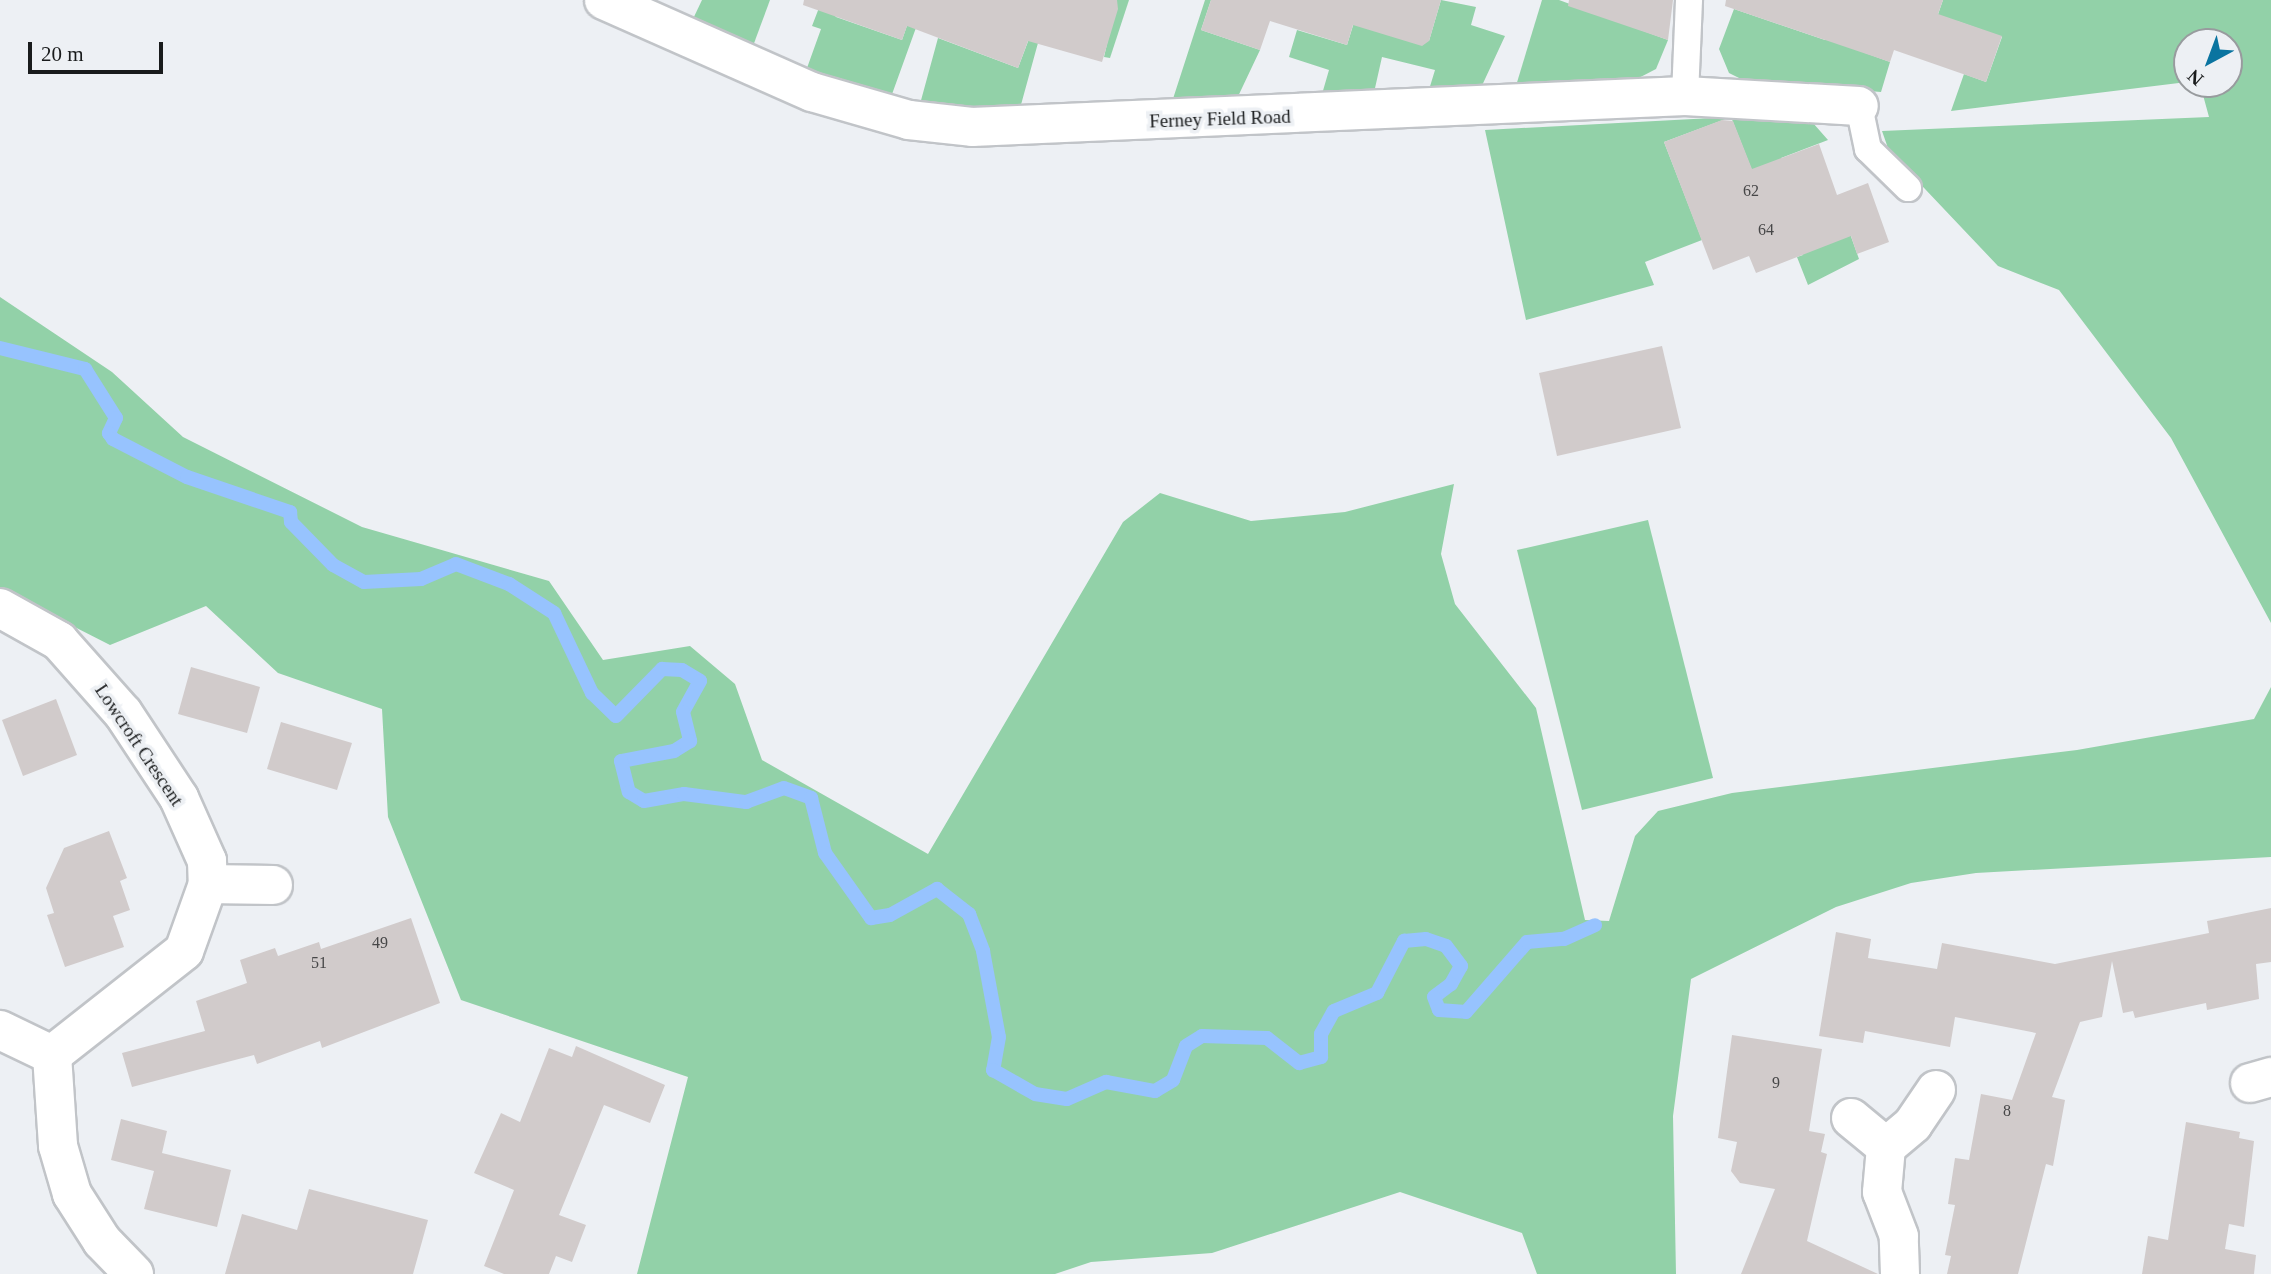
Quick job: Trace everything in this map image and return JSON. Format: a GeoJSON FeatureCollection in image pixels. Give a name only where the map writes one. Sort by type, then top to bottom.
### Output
{"type":"FeatureCollection","features":[{"type":"Feature","properties":{"kind":"street","name":"Ferney Field Road"},"geometry":{"type":"LineString","coordinates":[[604,0],[812,92],[909,120],[972,127],[1685,96],[1859,106]]}},
{"type":"Feature","properties":{"kind":"street","name":"Lowcroft Crescent"},"geometry":{"type":"LineString","coordinates":[[0,608],[59,640],[122,713],[179,799],[207,861],[208,884],[184,951],[52,1055]]}},
{"type":"Feature","properties":{"kind":"street"},"geometry":{"type":"LineString","coordinates":[[208,884],[273,885]]}},
{"type":"Feature","properties":{"kind":"street"},"geometry":{"type":"LineString","coordinates":[[0,1030],[52,1055],[58,1146],[72,1194],[102,1241],[134,1274]]}},
{"type":"Feature","properties":{"kind":"street"},"geometry":{"type":"LineString","coordinates":[[1900,1274],[1899,1236],[1882,1192],[1886,1147],[1913,1124],[1936,1090]]}},
{"type":"Feature","properties":{"kind":"street"},"geometry":{"type":"LineString","coordinates":[[1851,1118],[1886,1147]]}},
{"type":"Feature","properties":{"kind":"lane"},"geometry":{"type":"LineString","coordinates":[[1685,96],[1689,0]]}},
{"type":"Feature","properties":{"kind":"lane"},"geometry":{"type":"LineString","coordinates":[[1859,106],[1868,149],[1908,188]]}},
{"type":"Feature","properties":{"kind":"green space"},"geometry":{"type":"Polygon","coordinates":[[[702,0],[770,0],[753,46],[692,21],[702,0]]]}},
{"type":"Feature","properties":{"kind":"green space"},"geometry":{"type":"Polygon","coordinates":[[[822,0],[836,17],[902,40],[916,0],[926,0],[891,97],[807,68],[821,29],[812,26],[822,0]]]}},
{"type":"Feature","properties":{"kind":"green space"},"geometry":{"type":"Polygon","coordinates":[[[1117,0],[1129,0],[1110,58],[1104,57],[1117,0]]]}},
{"type":"Feature","properties":{"kind":"green space"},"geometry":{"type":"Polygon","coordinates":[[[1205,0],[1211,0],[1201,30],[1260,50],[1233,107],[1170,108],[1205,0]]]}},
{"type":"Feature","properties":{"kind":"green space"},"geometry":{"type":"Polygon","coordinates":[[[1361,0],[1429,41],[1441,0],[1476,7],[1471,25],[1505,36],[1479,92],[1428,93],[1435,70],[1382,57],[1373,97],[1320,101],[1329,70],[1289,57],[1297,30],[1347,45],[1361,0]]]}},
{"type":"Feature","properties":{"kind":"green space"},"geometry":{"type":"Polygon","coordinates":[[[1542,0],[1559,0],[1668,40],[1656,69],[1629,83],[1515,89],[1542,0]]]}},
{"type":"Feature","properties":{"kind":"green space"},"geometry":{"type":"Polygon","coordinates":[[[1839,0],[1849,47],[1890,62],[1881,92],[1745,81],[1729,73],[1719,49],[1734,9],[1825,40],[1839,0]]]}},
{"type":"Feature","properties":{"kind":"green space"},"geometry":{"type":"Polygon","coordinates":[[[1943,0],[2271,0],[2271,623],[2171,438],[2059,290],[1998,266],[1889,151],[1882,131],[2209,117],[2204,98],[2243,98],[2243,28],[2173,28],[2173,84],[1951,111],[1964,74],[1986,82],[2002,37],[1957,21],[1933,29],[1943,0]]]}},
{"type":"Feature","properties":{"kind":"green space"},"geometry":{"type":"Polygon","coordinates":[[[1038,15],[1041,32],[1019,112],[920,104],[938,38],[1018,68],[1038,15]]]}},
{"type":"Feature","properties":{"kind":"green space"},"geometry":{"type":"Polygon","coordinates":[[[1731,117],[1813,123],[1828,140],[1781,158],[1843,214],[1859,259],[1808,285],[1797,257],[1803,255],[1769,214],[1731,117]]]}},
{"type":"Feature","properties":{"kind":"green space"},"geometry":{"type":"Polygon","coordinates":[[[1731,117],[1664,142],[1702,240],[1645,262],[1654,285],[1526,320],[1485,130],[1731,117]]]}},
{"type":"Feature","properties":{"kind":"green space"},"geometry":{"type":"Polygon","coordinates":[[[0,297],[112,372],[183,437],[362,527],[549,581],[603,660],[690,646],[735,684],[762,760],[928,854],[1123,522],[1160,493],[1251,521],[1345,512],[1454,484],[1441,554],[1455,604],[1536,708],[1585,920],[1609,921],[1635,836],[1658,811],[1732,793],[2077,750],[2254,719],[2271,687],[2271,857],[1976,873],[1911,883],[1836,907],[1691,979],[1673,1116],[1676,1274],[1537,1274],[1522,1233],[1400,1192],[1212,1253],[1091,1262],[1055,1274],[637,1274],[688,1077],[461,1000],[388,817],[382,709],[278,673],[206,606],[110,645],[0,589],[0,297]]]}},
{"type":"Feature","properties":{"kind":"green space"},"geometry":{"type":"Polygon","coordinates":[[[1648,520],[1713,778],[1582,810],[1517,550],[1648,520]]]}},
{"type":"Feature","properties":{"kind":"building"},"geometry":{"type":"Polygon","coordinates":[[[804,0],[1117,0],[1118,9],[1102,62],[1028,41],[1018,68],[907,26],[902,40],[803,5],[804,0]]]}},
{"type":"Feature","properties":{"kind":"building"},"geometry":{"type":"Polygon","coordinates":[[[1211,0],[1441,0],[1429,41],[1422,46],[1353,25],[1347,45],[1270,21],[1260,50],[1201,30],[1211,0]]]}},
{"type":"Feature","properties":{"kind":"building"},"geometry":{"type":"Polygon","coordinates":[[[1569,0],[1673,0],[1668,40],[1568,6],[1569,0]]]}},
{"type":"Feature","properties":{"kind":"building"},"geometry":{"type":"Polygon","coordinates":[[[1726,0],[1943,0],[1938,14],[2002,36],[1986,82],[1894,50],[1890,62],[1725,6],[1726,0]]]}},
{"type":"Feature","properties":{"kind":"building"},"geometry":{"type":"Polygon","coordinates":[[[1722,120],[1733,121],[1752,169],[1819,144],[1837,195],[1868,183],[1889,242],[1857,254],[1851,236],[1756,273],[1749,256],[1713,270],[1664,142],[1722,120]]]}},
{"type":"Feature","properties":{"kind":"building"},"geometry":{"type":"Polygon","coordinates":[[[1662,346],[1681,428],[1557,456],[1539,373],[1662,346]]]}},
{"type":"Feature","properties":{"kind":"building"},"geometry":{"type":"Polygon","coordinates":[[[191,667],[260,687],[247,733],[178,714],[191,667]]]}},
{"type":"Feature","properties":{"kind":"building"},"geometry":{"type":"Polygon","coordinates":[[[56,699],[77,755],[23,776],[2,720],[56,699]]]}},
{"type":"Feature","properties":{"kind":"building"},"geometry":{"type":"Polygon","coordinates":[[[281,722],[352,743],[337,790],[267,769],[281,722]]]}},
{"type":"Feature","properties":{"kind":"building"},"geometry":{"type":"Polygon","coordinates":[[[109,831],[127,878],[120,881],[130,910],[113,916],[124,947],[65,967],[47,915],[54,913],[46,888],[64,848],[109,831]]]}},
{"type":"Feature","properties":{"kind":"building"},"geometry":{"type":"Polygon","coordinates":[[[2271,908],[2271,962],[2256,964],[2259,999],[2207,1010],[2206,1003],[2135,1018],[2133,1011],[2123,1013],[2112,961],[2102,1017],[2080,1022],[2052,1097],[2065,1100],[2053,1166],[2046,1164],[2018,1274],[1947,1274],[1951,1256],[1945,1255],[1955,1205],[1948,1204],[1955,1158],[1969,1160],[1981,1094],[2012,1100],[2036,1033],[1955,1017],[1950,1047],[1865,1031],[1863,1043],[1819,1036],[1836,932],[1871,939],[1868,958],[1937,969],[1942,943],[2055,964],[2209,933],[2207,921],[2271,908]]]}},
{"type":"Feature","properties":{"kind":"building"},"geometry":{"type":"Polygon","coordinates":[[[411,918],[440,1003],[322,1048],[320,1041],[257,1064],[254,1055],[132,1087],[122,1053],[205,1031],[196,1001],[247,983],[240,960],[275,948],[278,956],[319,942],[321,949],[411,918]]]}},
{"type":"Feature","properties":{"kind":"building"},"geometry":{"type":"Polygon","coordinates":[[[1732,1035],[1822,1049],[1809,1131],[1825,1134],[1821,1152],[1827,1154],[1807,1241],[1878,1274],[1741,1274],[1775,1189],[1740,1183],[1731,1171],[1737,1142],[1718,1138],[1732,1035]]]}},
{"type":"Feature","properties":{"kind":"building"},"geometry":{"type":"Polygon","coordinates":[[[576,1046],[665,1085],[650,1123],[604,1105],[559,1215],[586,1225],[572,1262],[556,1256],[549,1274],[504,1274],[484,1266],[514,1190],[474,1173],[501,1113],[520,1122],[549,1048],[572,1057],[576,1046]]]}},
{"type":"Feature","properties":{"kind":"building"},"geometry":{"type":"Polygon","coordinates":[[[121,1119],[167,1131],[162,1153],[231,1170],[217,1227],[144,1209],[154,1171],[111,1160],[121,1119]]]}},
{"type":"Feature","properties":{"kind":"building"},"geometry":{"type":"Polygon","coordinates":[[[2186,1122],[2240,1132],[2239,1138],[2254,1141],[2244,1227],[2229,1224],[2225,1249],[2256,1255],[2254,1274],[2142,1274],[2148,1236],[2168,1240],[2186,1122]]]}},
{"type":"Feature","properties":{"kind":"building"},"geometry":{"type":"Polygon","coordinates":[[[309,1189],[428,1220],[413,1274],[225,1274],[242,1214],[297,1230],[309,1189]]]}},
{"type":"Feature","properties":{"kind":"waterway"},"geometry":{"type":"LineString","coordinates":[[0,348],[85,369],[116,418],[109,433],[113,439],[187,477],[290,512],[291,522],[333,565],[364,582],[421,579],[456,564],[509,584],[554,613],[592,693],[616,716],[662,669],[682,670],[700,681],[683,712],[690,741],[674,751],[621,761],[629,792],[644,801],[684,794],[746,802],[784,788],[811,798],[825,853],[871,918],[890,915],[937,889],[969,914],[983,951],[999,1037],[993,1070],[1035,1094],[1067,1099],[1106,1082],[1155,1091],[1173,1080],[1186,1046],[1202,1036],[1267,1038],[1299,1063],[1321,1057],[1321,1034],[1334,1011],[1377,993],[1404,941],[1426,939],[1446,946],[1461,966],[1451,984],[1434,997],[1439,1010],[1466,1012],[1527,942],[1564,939],[1595,925]]}}]}
